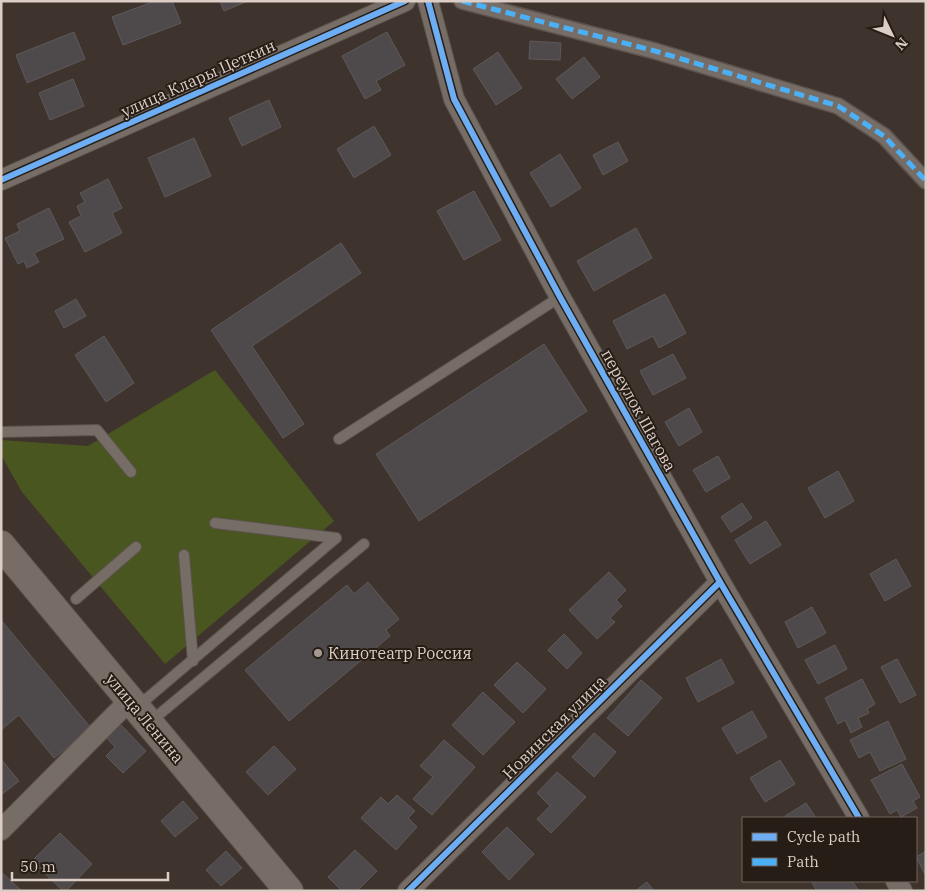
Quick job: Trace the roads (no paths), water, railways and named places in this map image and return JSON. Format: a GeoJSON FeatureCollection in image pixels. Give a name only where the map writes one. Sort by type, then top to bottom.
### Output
{"type":"FeatureCollection","features":[{"type":"Feature","properties":{"kind":"main road","name":"улица Ленина"},"geometry":{"type":"LineString","coordinates":[[1,545],[289,891]]}},
{"type":"Feature","properties":{"kind":"street","name":"улица Клары Цеткин"},"geometry":{"type":"LineString","coordinates":[[1,180],[405,1]]}},
{"type":"Feature","properties":{"kind":"street","name":"переулок Шагова"},"geometry":{"type":"LineString","coordinates":[[428,1],[454,99],[560,297],[720,582],[858,817]]}},
{"type":"Feature","properties":{"kind":"street"},"geometry":{"type":"LineString","coordinates":[[462,1],[655,51],[838,106],[884,136],[926,181]]}},
{"type":"Feature","properties":{"kind":"street","name":"Новинская улица"},"geometry":{"type":"LineString","coordinates":[[408,891],[720,582]]}},
{"type":"Feature","properties":{"kind":"street"},"geometry":{"type":"LineString","coordinates":[[1,830],[139,710]]}},
{"type":"Feature","properties":{"kind":"lane"},"geometry":{"type":"LineString","coordinates":[[339,439],[560,297]]}},
{"type":"Feature","properties":{"kind":"lane"},"geometry":{"type":"LineString","coordinates":[[1,432],[97,430],[131,472]]}},
{"type":"Feature","properties":{"kind":"lane"},"geometry":{"type":"LineString","coordinates":[[139,710],[192,661],[336,538],[215,523]]}},
{"type":"Feature","properties":{"kind":"lane"},"geometry":{"type":"LineString","coordinates":[[139,710],[364,544]]}},
{"type":"Feature","properties":{"kind":"lane"},"geometry":{"type":"LineString","coordinates":[[76,599],[136,547]]}},
{"type":"Feature","properties":{"kind":"lane"},"geometry":{"type":"LineString","coordinates":[[184,555],[192,661]]}},
{"type":"Feature","properties":{"kind":"place","name":"Кинотеатр Россия"},"geometry":{"type":"Point","coordinates":[318,653]}}]}
